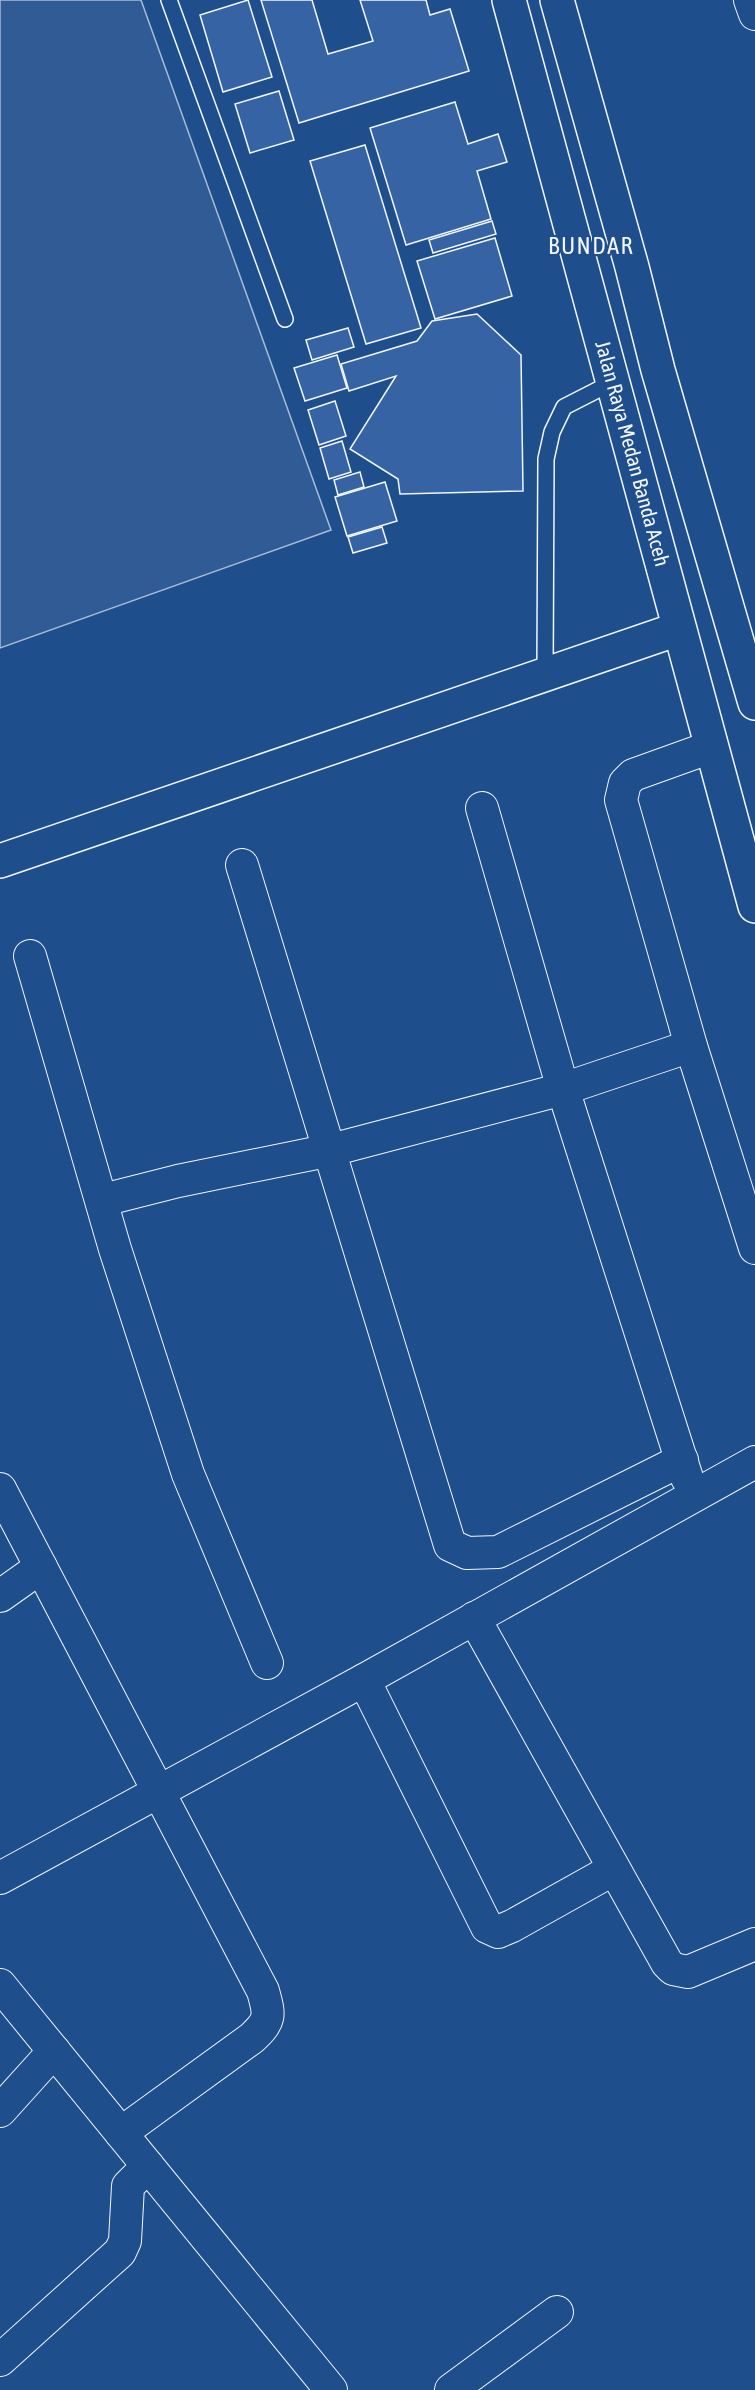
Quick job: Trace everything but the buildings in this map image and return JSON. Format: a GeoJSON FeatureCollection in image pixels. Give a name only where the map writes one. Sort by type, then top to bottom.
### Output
{"type":"FeatureCollection","features":[{"type":"Feature","properties":{"kind":"main road","name":"Jalan Raya Medan Banda Aceh"},"geometry":{"type":"LineString","coordinates":[[509,0],[611,383],[641,484],[678,629],[755,906]]}},
{"type":"Feature","properties":{"kind":"main road"},"geometry":{"type":"LineString","coordinates":[[557,0],[633,267],[658,370],[755,704]]}},
{"type":"Feature","properties":{"kind":"main road"},"geometry":{"type":"LineString","coordinates":[[611,383],[658,370]]}},
{"type":"Feature","properties":{"kind":"main road"},"geometry":{"type":"LineString","coordinates":[[0,861],[678,629]]}},
{"type":"Feature","properties":{"kind":"street"},"geometry":{"type":"LineString","coordinates":[[750,0],[755,14]]}},
{"type":"Feature","properties":{"kind":"street"},"geometry":{"type":"LineString","coordinates":[[711,747],[633,775],[625,783],[621,800],[691,1046],[755,1248]]}},
{"type":"Feature","properties":{"kind":"street"},"geometry":{"type":"LineString","coordinates":[[482,808],[563,1089],[693,1496]]}},
{"type":"Feature","properties":{"kind":"street"},"geometry":{"type":"LineString","coordinates":[[242,865],[450,1545],[467,1553],[498,1551],[682,1460]]}},
{"type":"Feature","properties":{"kind":"street"},"geometry":{"type":"LineString","coordinates":[[30,956],[103,1200],[115,1249],[188,1474],[267,1663]]}},
{"type":"Feature","properties":{"kind":"street"},"geometry":{"type":"LineString","coordinates":[[103,1200],[178,1181],[331,1150],[563,1089],[691,1046]]}},
{"type":"Feature","properties":{"kind":"street"},"geometry":{"type":"LineString","coordinates":[[0,1878],[364,1680],[755,1462]]}},
{"type":"Feature","properties":{"kind":"street"},"geometry":{"type":"LineString","coordinates":[[0,1489],[262,1991],[269,2012],[264,2026],[252,2038],[121,2133]]}},
{"type":"Feature","properties":{"kind":"street"},"geometry":{"type":"LineString","coordinates":[[0,1596],[41,1567]]}},
{"type":"Feature","properties":{"kind":"street"},"geometry":{"type":"LineString","coordinates":[[474,1618],[673,1970],[688,1972],[755,1944]]}},
{"type":"Feature","properties":{"kind":"street"},"geometry":{"type":"LineString","coordinates":[[364,1680],[487,1927],[498,1932],[512,1926],[614,1869]]}},
{"type":"Feature","properties":{"kind":"street"},"geometry":{"type":"LineString","coordinates":[[0,1985],[331,2390]]}},
{"type":"Feature","properties":{"kind":"street"},"geometry":{"type":"LineString","coordinates":[[0,2111],[54,2051]]}},
{"type":"Feature","properties":{"kind":"street"},"geometry":{"type":"LineString","coordinates":[[0,2360],[120,2252],[125,2241],[128,2186],[148,2166]]}},
{"type":"Feature","properties":{"kind":"street"},"geometry":{"type":"LineString","coordinates":[[451,2390],[557,2312]]}},
{"type":"Feature","properties":{"kind":"lane"},"geometry":{"type":"LineString","coordinates":[[169,0],[285,319]]}},
{"type":"Feature","properties":{"kind":"lane"},"geometry":{"type":"LineString","coordinates":[[545,675],[546,459],[552,432],[564,407],[611,383]]}},
{"type":"Feature","properties":{"kind":"shaded area"},"geometry":{"type":"Polygon","coordinates":[[[0,0],[141,0],[331,530],[0,648],[0,0]]]}},
{"type":"Feature","properties":{"kind":"district","name":"BUNDAR"},"geometry":{"type":"Point","coordinates":[591,246]}}]}
